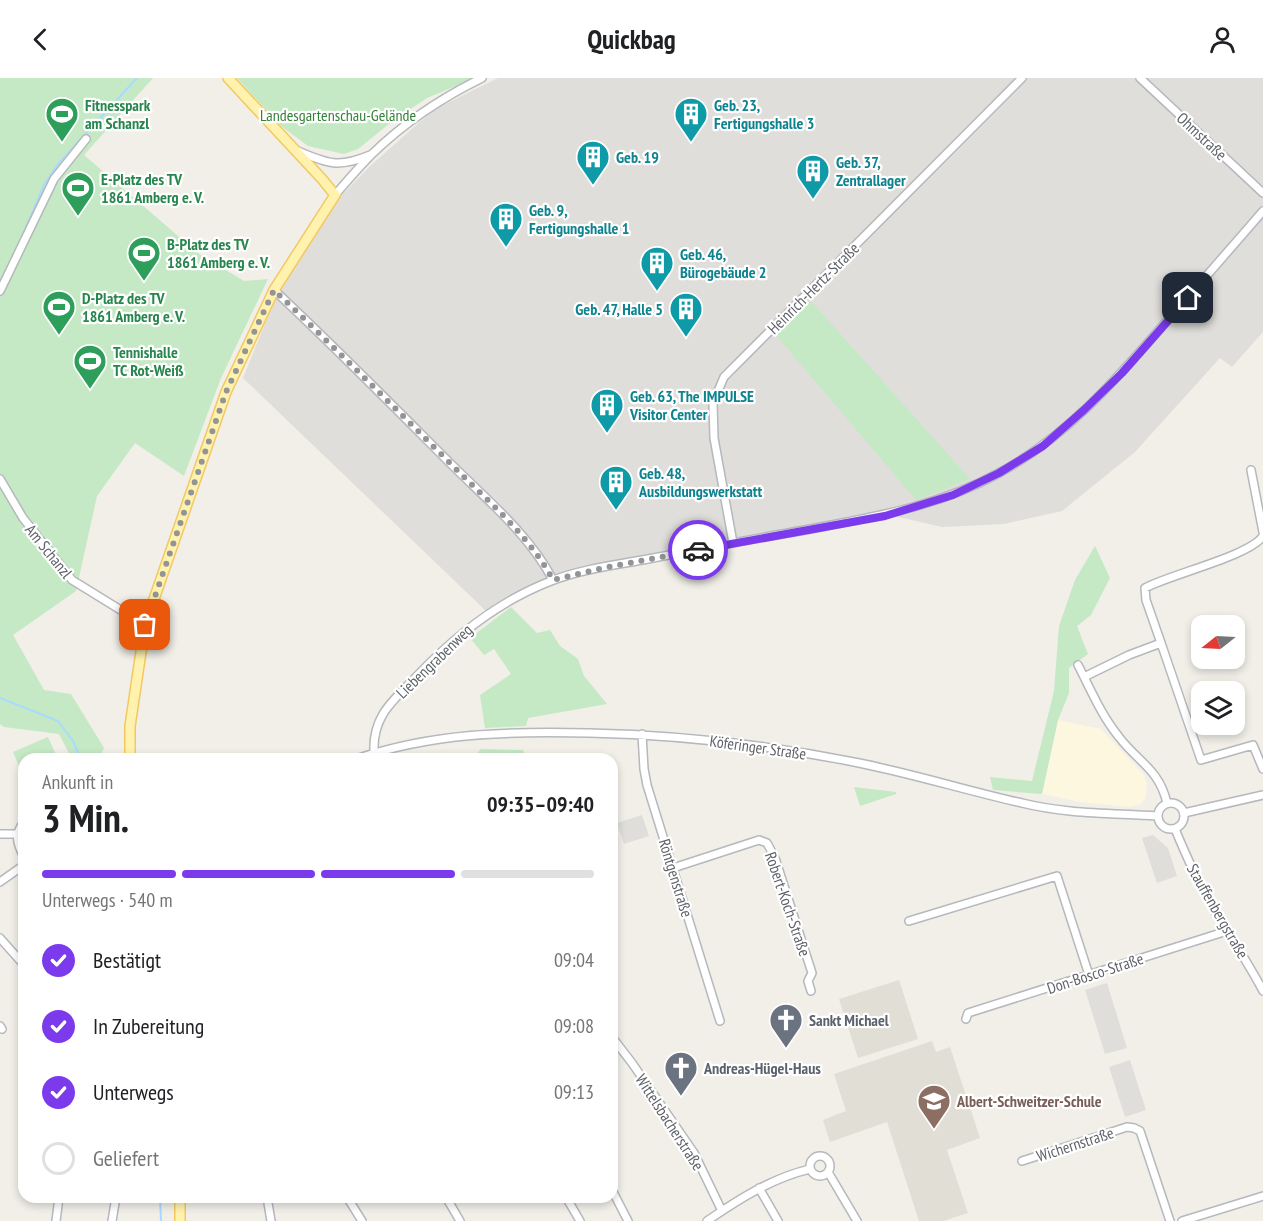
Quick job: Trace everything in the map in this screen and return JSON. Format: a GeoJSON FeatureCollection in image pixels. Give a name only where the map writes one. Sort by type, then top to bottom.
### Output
{"type":"FeatureCollection","features":[{"type":"Feature","properties":{"kind":"main road"},"geometry":{"type":"LineString","coordinates":[[130,753],[130,726],[145,625],[226,392],[274,290],[335,195],[228,78]]}},
{"type":"Feature","properties":{"kind":"main road"},"geometry":{"type":"LineString","coordinates":[[180,1203],[180,1221]]}},
{"type":"Feature","properties":{"kind":"street"},"geometry":{"type":"LineString","coordinates":[[335,195],[372,154],[436,104],[483,78]]}},
{"type":"Feature","properties":{"kind":"street","name":"Heinrich-Hertz-Straße"},"geometry":{"type":"LineString","coordinates":[[733,543],[714,438],[713,403],[724,378],[1022,78]]}},
{"type":"Feature","properties":{"kind":"street","name":"Ohmstraße"},"geometry":{"type":"LineString","coordinates":[[1140,78],[1263,194]]}},
{"type":"Feature","properties":{"kind":"street"},"geometry":{"type":"LineString","coordinates":[[0,291],[54,179],[86,139]]}},
{"type":"Feature","properties":{"kind":"street"},"geometry":{"type":"LineString","coordinates":[[293,148],[334,164],[349,163],[372,154]]}},
{"type":"Feature","properties":{"kind":"street","name":"Liebengrabenweg"},"geometry":{"type":"LineString","coordinates":[[374,753],[376,727],[384,710],[447,646],[476,622],[509,600],[553,580],[607,567],[885,516],[953,495],[999,473],[1043,446],[1122,373],[1263,211]]}},
{"type":"Feature","properties":{"kind":"street"},"geometry":{"type":"LineString","coordinates":[[274,290],[510,524],[537,555],[553,580]]}},
{"type":"Feature","properties":{"kind":"street"},"geometry":{"type":"LineString","coordinates":[[1251,470],[1263,534],[1248,549],[1160,580],[1145,588],[1146,600],[1201,760],[1253,745],[1263,769]]}},
{"type":"Feature","properties":{"kind":"street","name":"Am Schanzl"},"geometry":{"type":"LineString","coordinates":[[0,479],[23,518],[72,580],[145,625]]}},
{"type":"Feature","properties":{"kind":"street"},"geometry":{"type":"LineString","coordinates":[[1084,677],[1129,655],[1161,643]]}},
{"type":"Feature","properties":{"kind":"street"},"geometry":{"type":"LineString","coordinates":[[1078,665],[1102,714],[1120,740],[1159,778],[1167,802]]}},
{"type":"Feature","properties":{"kind":"street","name":"Köferinger Straße"},"geometry":{"type":"LineString","coordinates":[[374,753],[412,743],[468,735],[528,732],[642,734],[747,743],[860,763],[1023,804],[1113,814],[1157,816]]}},
{"type":"Feature","properties":{"kind":"street","name":"Röntgenstraße"},"geometry":{"type":"LineString","coordinates":[[642,734],[647,785],[720,1021]]}},
{"type":"Feature","properties":{"kind":"street"},"geometry":{"type":"LineString","coordinates":[[1184,813],[1263,795]]}},
{"type":"Feature","properties":{"kind":"street"},"geometry":{"type":"LineString","coordinates":[[1167,802],[1180,805],[1184,813],[1181,824],[1175,829],[1163,827],[1157,816],[1160,808],[1167,802]]}},
{"type":"Feature","properties":{"kind":"street","name":"Stauffenbergstraße"},"geometry":{"type":"LineString","coordinates":[[1175,829],[1192,868],[1263,991]]}},
{"type":"Feature","properties":{"kind":"street"},"geometry":{"type":"LineString","coordinates":[[0,834],[18,833]]}},
{"type":"Feature","properties":{"kind":"street","name":"Robert-Koch-Straße"},"geometry":{"type":"LineString","coordinates":[[673,868],[759,840],[767,843],[775,858],[812,973],[808,981],[811,991]]}},
{"type":"Feature","properties":{"kind":"street"},"geometry":{"type":"LineString","coordinates":[[0,882],[18,869]]}},
{"type":"Feature","properties":{"kind":"street"},"geometry":{"type":"LineString","coordinates":[[909,921],[1057,876],[1089,975]]}},
{"type":"Feature","properties":{"kind":"street","name":"Don-Bosco-Straße"},"geometry":{"type":"LineString","coordinates":[[966,1019],[968,1013],[1227,931]]}},
{"type":"Feature","properties":{"kind":"street"},"geometry":{"type":"LineString","coordinates":[[0,938],[18,957]]}},
{"type":"Feature","properties":{"kind":"street","name":"Wittelsbacherstraße"},"geometry":{"type":"LineString","coordinates":[[618,1045],[693,1153],[722,1211]]}},
{"type":"Feature","properties":{"kind":"street","name":"Wichernstraße"},"geometry":{"type":"LineString","coordinates":[[1022,1161],[1127,1127],[1134,1128],[1140,1131],[1170,1221]]}},
{"type":"Feature","properties":{"kind":"street"},"geometry":{"type":"LineString","coordinates":[[810,1168],[812,1159],[820,1155],[829,1161],[828,1172],[857,1221]]}},
{"type":"Feature","properties":{"kind":"street"},"geometry":{"type":"LineString","coordinates":[[707,1221],[759,1188],[791,1173],[810,1168]]}},
{"type":"Feature","properties":{"kind":"street"},"geometry":{"type":"LineString","coordinates":[[810,1168],[818,1176],[828,1172]]}},
{"type":"Feature","properties":{"kind":"street"},"geometry":{"type":"LineString","coordinates":[[759,1188],[778,1221]]}},
{"type":"Feature","properties":{"kind":"street"},"geometry":{"type":"LineString","coordinates":[[1182,1221],[1263,1196]]}},
{"type":"Feature","properties":{"kind":"street"},"geometry":{"type":"LineString","coordinates":[[618,1202],[628,1221]]}},
{"type":"Feature","properties":{"kind":"street"},"geometry":{"type":"LineString","coordinates":[[56,1221],[58,1203]]}},
{"type":"Feature","properties":{"kind":"street"},"geometry":{"type":"LineString","coordinates":[[112,1221],[115,1203]]}},
{"type":"Feature","properties":{"kind":"street"},"geometry":{"type":"LineString","coordinates":[[268,1203],[271,1221]]}},
{"type":"Feature","properties":{"kind":"street"},"geometry":{"type":"LineString","coordinates":[[351,1203],[362,1221]]}},
{"type":"Feature","properties":{"kind":"street"},"geometry":{"type":"LineString","coordinates":[[450,1203],[460,1221]]}},
{"type":"Feature","properties":{"kind":"street"},"geometry":{"type":"LineString","coordinates":[[570,1203],[580,1221]]}},
{"type":"Feature","properties":{"kind":"shaded area"},"geometry":{"type":"Polygon","coordinates":[[[498,78],[1263,78],[1263,332],[1232,367],[1220,358],[1135,452],[1062,511],[1004,524],[942,527],[881,513],[553,575],[486,611],[243,378],[278,291],[340,197],[368,168],[433,110],[498,78]]]}},
{"type":"Feature","properties":{"kind":"shaded area"},"geometry":{"type":"Polygon","coordinates":[[[1058,720],[1101,729],[1144,775],[1147,785],[1145,799],[1141,804],[1129,807],[1081,802],[1042,794],[1058,720]]]}},
{"type":"Feature","properties":{"kind":"shaded area"},"geometry":{"type":"Polygon","coordinates":[[[642,815],[649,836],[624,844],[618,823],[642,815]]]}},
{"type":"Feature","properties":{"kind":"shaded area"},"geometry":{"type":"Polygon","coordinates":[[[1153,835],[1168,848],[1177,876],[1157,883],[1142,838],[1153,835]]]}},
{"type":"Feature","properties":{"kind":"shaded area"},"geometry":{"type":"Polygon","coordinates":[[[899,980],[918,1039],[858,1058],[839,999],[899,980]]]}},
{"type":"Feature","properties":{"kind":"shaded area"},"geometry":{"type":"Polygon","coordinates":[[[1107,983],[1127,1048],[1105,1054],[1085,990],[1107,983]]]}},
{"type":"Feature","properties":{"kind":"shaded area","name":"Albert-Schweitzer-Schule"},"geometry":{"type":"Polygon","coordinates":[[[932,1041],[936,1052],[950,1047],[980,1138],[947,1150],[968,1213],[943,1221],[919,1221],[887,1122],[830,1142],[823,1120],[846,1111],[834,1074],[932,1041]]]}},
{"type":"Feature","properties":{"kind":"shaded area"},"geometry":{"type":"Polygon","coordinates":[[[1130,1060],[1146,1110],[1125,1117],[1109,1067],[1130,1060]]]}},
{"type":"Feature","properties":{"kind":"green space"},"geometry":{"type":"Polygon","coordinates":[[[0,78],[153,78],[84,155],[199,254],[244,281],[268,279],[221,378],[184,476],[135,443],[97,496],[76,591],[13,635],[44,690],[71,694],[104,748],[102,753],[69,753],[59,734],[4,727],[0,724],[0,78]]]}},
{"type":"Feature","properties":{"kind":"green space","name":"Landesgartenschau-Gelände"},"geometry":{"type":"Polygon","coordinates":[[[237,78],[475,78],[427,98],[394,120],[358,149],[344,154],[308,146],[281,126],[237,78]]]}},
{"type":"Feature","properties":{"kind":"green space"},"geometry":{"type":"Polygon","coordinates":[[[811,301],[970,479],[916,500],[775,334],[811,301]]]}},
{"type":"Feature","properties":{"kind":"green space"},"geometry":{"type":"Polygon","coordinates":[[[1095,546],[1110,578],[1091,615],[1077,626],[1088,654],[1069,668],[1069,693],[1058,720],[1042,794],[993,790],[990,777],[1032,781],[1054,691],[1059,626],[1075,580],[1095,546]]]}},
{"type":"Feature","properties":{"kind":"green space"},"geometry":{"type":"Polygon","coordinates":[[[511,607],[537,633],[550,630],[560,646],[578,659],[584,676],[607,704],[528,718],[526,726],[485,728],[480,695],[511,674],[494,649],[484,655],[470,638],[511,607]]]}},
{"type":"Feature","properties":{"kind":"green space"},"geometry":{"type":"Polygon","coordinates":[[[48,737],[55,753],[18,753],[18,764],[13,752],[48,737]]]}},
{"type":"Feature","properties":{"kind":"green space"},"geometry":{"type":"Polygon","coordinates":[[[481,749],[523,750],[524,753],[477,753],[481,749]]]}},
{"type":"Feature","properties":{"kind":"green space"},"geometry":{"type":"Polygon","coordinates":[[[854,787],[896,792],[896,794],[860,806],[854,787]]]}},
{"type":"Feature","properties":{"kind":"waterway"},"geometry":{"type":"LineString","coordinates":[[22,237],[44,185],[58,164],[137,78]]}},
{"type":"Feature","properties":{"kind":"waterway"},"geometry":{"type":"LineString","coordinates":[[0,283],[15,253]]}},
{"type":"Feature","properties":{"kind":"waterway"},"geometry":{"type":"LineString","coordinates":[[0,698],[58,721],[73,741],[78,753]]}},
{"type":"Feature","properties":{"kind":"waterway"},"geometry":{"type":"LineString","coordinates":[[160,1203],[161,1221]]}},
{"type":"Feature","properties":{"kind":"way so far"},"geometry":{"type":"LineString","coordinates":[[145,625],[226,392],[274,290],[510,524],[542,561],[553,580],[698,550]]}},
{"type":"Feature","properties":{"kind":"place","name":"Fitnesspark am Schanzl"},"geometry":{"type":"Point","coordinates":[62,143]}},
{"type":"Feature","properties":{"kind":"place","name":"Geb. 23, Fertigungshalle 3"},"geometry":{"type":"Point","coordinates":[691,143]}},
{"type":"Feature","properties":{"kind":"place","name":"Geb. 19"},"geometry":{"type":"Point","coordinates":[593,186]}},
{"type":"Feature","properties":{"kind":"place","name":"Geb. 37, Zentrallager"},"geometry":{"type":"Point","coordinates":[813,200]}},
{"type":"Feature","properties":{"kind":"place","name":"E-Platz des TV 1861 Amberg e. V."},"geometry":{"type":"Point","coordinates":[78,217]}},
{"type":"Feature","properties":{"kind":"place","name":"Geb. 9, Fertigungshalle 1"},"geometry":{"type":"Point","coordinates":[506,248]}},
{"type":"Feature","properties":{"kind":"place","name":"B-Platz des TV 1861 Amberg e. V."},"geometry":{"type":"Point","coordinates":[144,282]}},
{"type":"Feature","properties":{"kind":"place","name":"Geb. 46, Bürogebäude 2"},"geometry":{"type":"Point","coordinates":[657,292]}},
{"type":"Feature","properties":{"kind":"place","name":"D-Platz des TV 1861 Amberg e. V."},"geometry":{"type":"Point","coordinates":[59,336]}},
{"type":"Feature","properties":{"kind":"place","name":"Geb. 47, Halle 5"},"geometry":{"type":"Point","coordinates":[686,338]}},
{"type":"Feature","properties":{"kind":"place","name":"Tennishalle TC Rot-Weiß"},"geometry":{"type":"Point","coordinates":[90,390]}},
{"type":"Feature","properties":{"kind":"place","name":"Geb. 63, The IMPULSE Visitor Center"},"geometry":{"type":"Point","coordinates":[607,434]}},
{"type":"Feature","properties":{"kind":"place","name":"Geb. 48, Ausbildungswerkstatt"},"geometry":{"type":"Point","coordinates":[616,511]}},
{"type":"Feature","properties":{"kind":"place","name":"Sankt Michael"},"geometry":{"type":"Point","coordinates":[786,1049]}},
{"type":"Feature","properties":{"kind":"place","name":"Andreas-Hügel-Haus"},"geometry":{"type":"Point","coordinates":[681,1097]}},
{"type":"Feature","properties":{"kind":"place","name":"Albert-Schweitzer-Schule"},"geometry":{"type":"Point","coordinates":[934,1130]}},
{"type":"Feature","properties":{"kind":"route"},"geometry":{"type":"LineString","coordinates":[[698,550],[885,516],[953,495],[999,473],[1043,446],[1084,410],[1122,373],[1188,298]]}}]}
